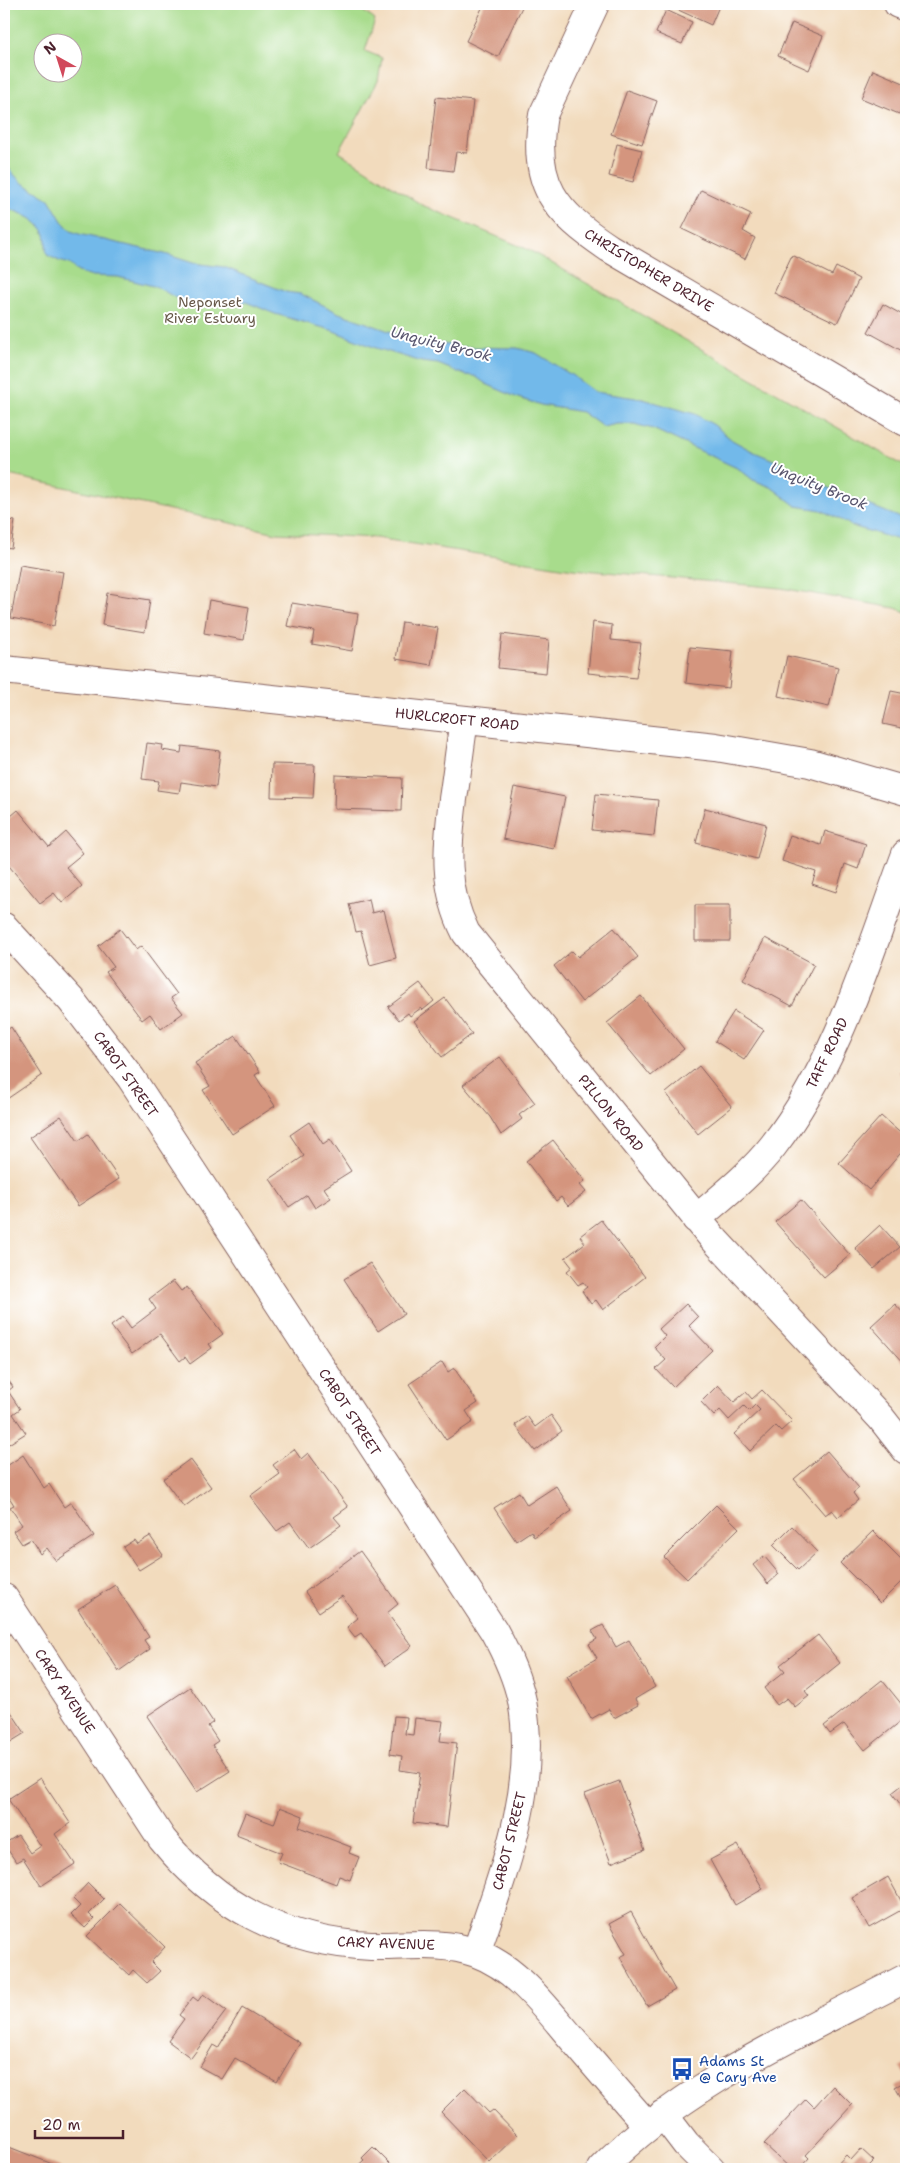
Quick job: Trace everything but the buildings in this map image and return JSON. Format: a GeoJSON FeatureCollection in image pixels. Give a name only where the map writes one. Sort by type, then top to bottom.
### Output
{"type":"FeatureCollection","features":[{"type":"Feature","properties":{"kind":"street","name":"CHRISTOPHER DRIVE"},"geometry":{"type":"LineString","coordinates":[[594,4],[543,115],[540,134],[542,171],[548,188],[557,204],[567,217],[584,232],[609,248],[906,422]]}},
{"type":"Feature","properties":{"kind":"street"},"geometry":{"type":"LineString","coordinates":[[898,4],[906,7]]}},
{"type":"Feature","properties":{"kind":"street","name":"HURLCROFT ROAD"},"geometry":{"type":"LineString","coordinates":[[4,670],[716,747],[777,756],[845,772],[906,791]]}},
{"type":"Feature","properties":{"kind":"street","name":"PILLON ROAD"},"geometry":{"type":"LineString","coordinates":[[464,720],[448,858],[451,897],[457,915],[477,948],[696,1219],[732,1260],[881,1418],[906,1450]]}},
{"type":"Feature","properties":{"kind":"street","name":"TAFF ROAD"},"geometry":{"type":"LineString","coordinates":[[696,1219],[754,1168],[773,1146],[808,1094],[824,1064],[851,1003],[906,854]]}},
{"type":"Feature","properties":{"kind":"street","name":"CABOT STREET"},"geometry":{"type":"LineString","coordinates":[[4,927],[71,1000],[131,1078],[489,1623],[506,1652],[522,1702],[525,1756],[524,1782],[511,1845],[476,1953]]}},
{"type":"Feature","properties":{"kind":"street","name":"CARY AVENUE"},"geometry":{"type":"LineString","coordinates":[[4,1598],[162,1839],[193,1874],[227,1901],[271,1925],[319,1939],[373,1946],[428,1944],[452,1947],[476,1953],[502,1967],[528,1990],[655,2120],[686,2144],[711,2169]]}},
{"type":"Feature","properties":{"kind":"street"},"geometry":{"type":"LineString","coordinates":[[602,2169],[655,2120],[686,2098],[735,2068],[906,1978]]}},
{"type":"Feature","properties":{"kind":"green space","name":"Neponset River Estuary"},"geometry":{"type":"Polygon","coordinates":[[[4,4],[354,4],[375,20],[365,51],[382,58],[378,81],[339,152],[422,205],[529,250],[906,467],[906,612],[895,608],[781,588],[573,569],[376,538],[277,533],[4,474],[4,4]]]}},
{"type":"Feature","properties":{"kind":"water","name":"Unquity Brook"},"geometry":{"type":"Polygon","coordinates":[[[4,160],[21,182],[49,199],[62,221],[71,231],[165,254],[193,263],[224,267],[286,292],[301,294],[339,313],[411,339],[462,347],[517,348],[536,353],[595,392],[643,399],[695,414],[714,425],[732,440],[752,451],[795,469],[834,491],[906,520],[906,542],[855,527],[821,510],[796,506],[771,487],[753,480],[739,469],[653,429],[634,424],[617,424],[603,427],[582,412],[541,405],[518,398],[486,384],[475,376],[465,375],[438,364],[422,362],[376,348],[331,330],[275,314],[246,302],[208,305],[181,301],[157,287],[118,277],[93,276],[78,272],[69,264],[47,255],[45,235],[34,220],[4,207],[4,160]]]}},
{"type":"Feature","properties":{"kind":"place","name":"Adams St @ Cary Ave"},"geometry":{"type":"Point","coordinates":[682,2069]}}]}
